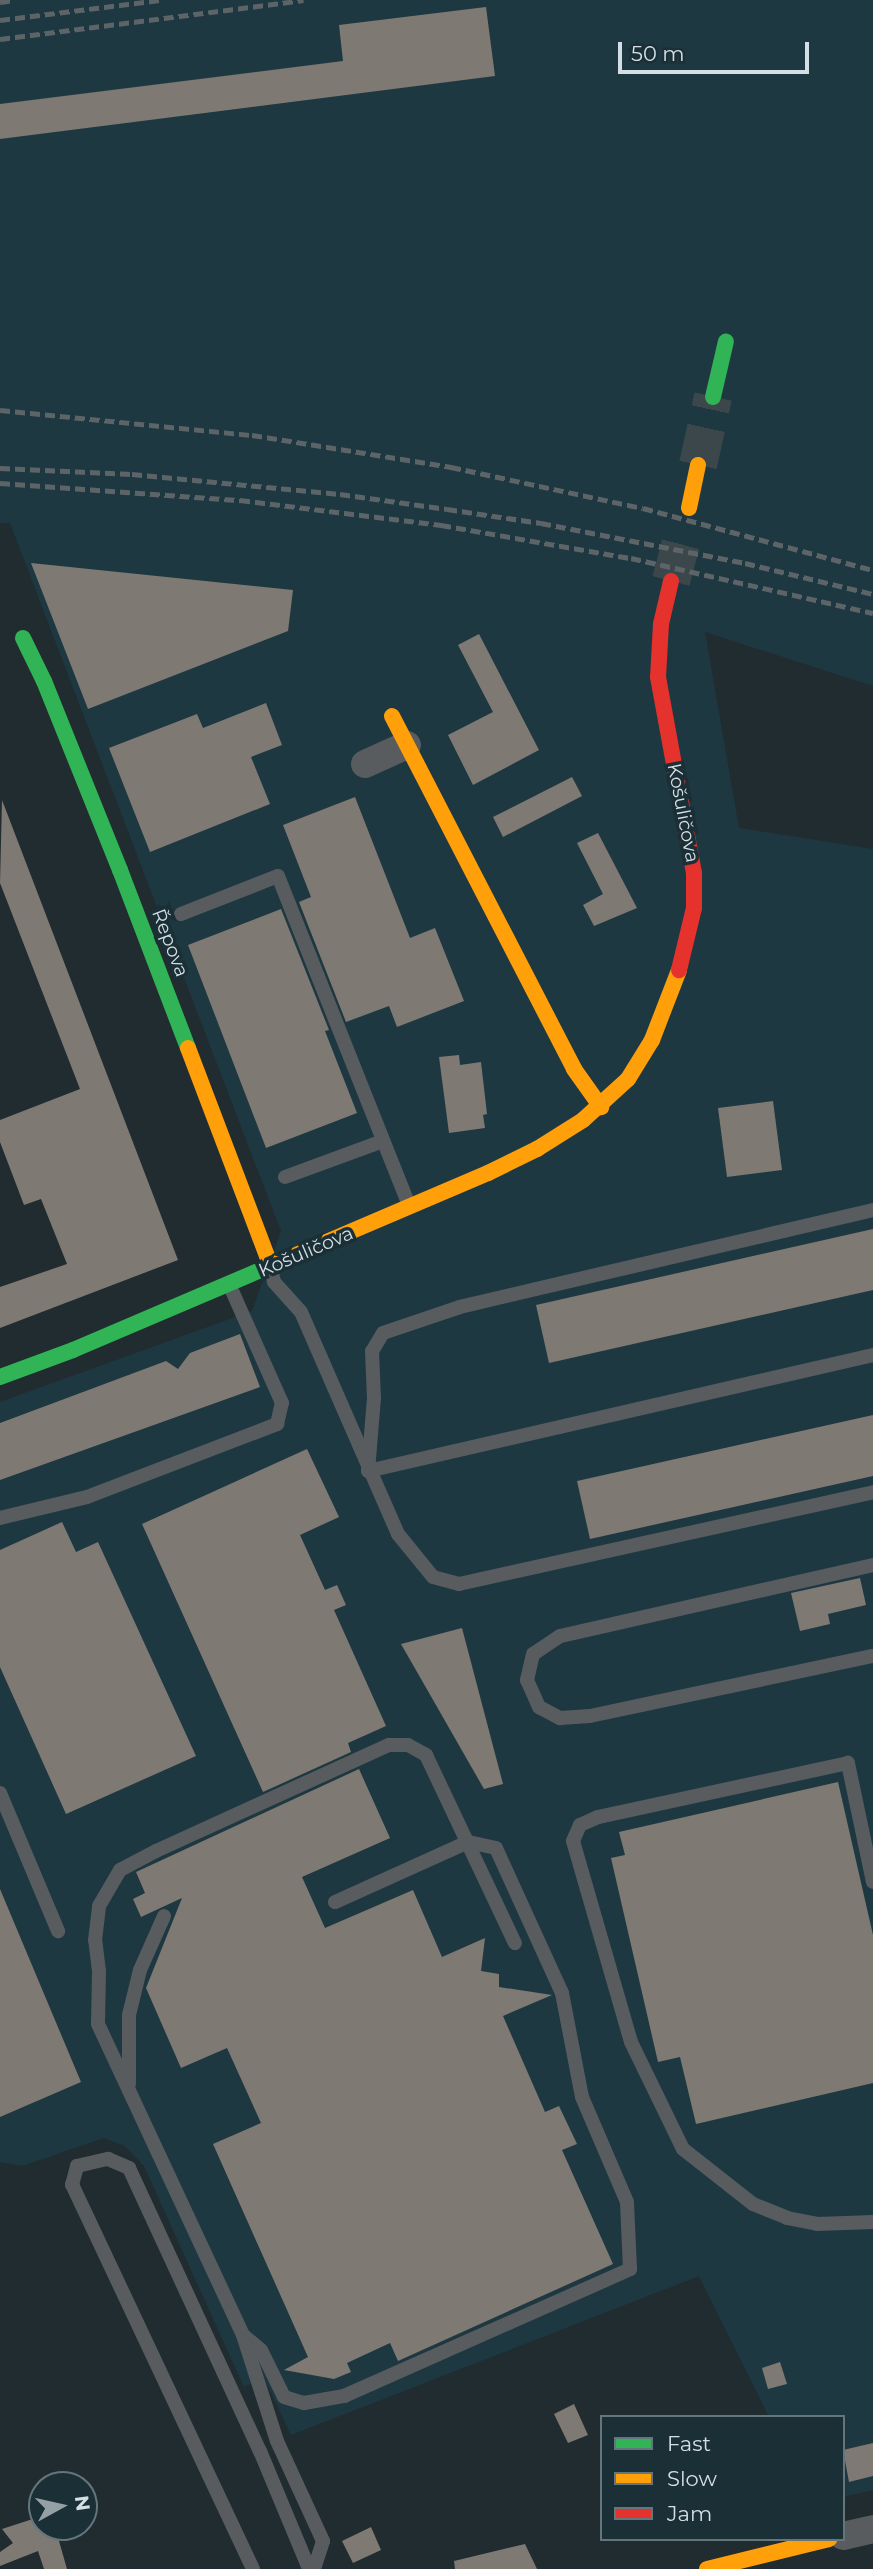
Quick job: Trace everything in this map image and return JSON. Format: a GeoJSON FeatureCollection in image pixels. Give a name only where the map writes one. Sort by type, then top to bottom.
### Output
{"type":"FeatureCollection","features":[{"type":"Feature","properties":{"kind":"street"},"geometry":{"type":"LineString","coordinates":[[713,397],[726,341]]}},
{"type":"Feature","properties":{"kind":"street"},"geometry":{"type":"LineString","coordinates":[[689,508],[698,465]]}},
{"type":"Feature","properties":{"kind":"street","name":"Košuličova"},"geometry":{"type":"LineString","coordinates":[[0,1377],[73,1350],[409,1208],[537,1149],[601,1107],[628,1079],[652,1040],[673,989],[687,944],[694,908],[694,873],[688,831],[658,677],[661,624],[671,581]]}},
{"type":"Feature","properties":{"kind":"street","name":"Řepova"},"geometry":{"type":"LineString","coordinates":[[23,638],[44,681],[115,857],[271,1266]]}},
{"type":"Feature","properties":{"kind":"street"},"geometry":{"type":"LineString","coordinates":[[392,716],[574,1069],[601,1107]]}},
{"type":"Feature","properties":{"kind":"street"},"geometry":{"type":"LineString","coordinates":[[365,764],[407,745]]}},
{"type":"Feature","properties":{"kind":"street"},"geometry":{"type":"LineString","coordinates":[[845,2536],[873,2529]]}},
{"type":"Feature","properties":{"kind":"street"},"geometry":{"type":"LineString","coordinates":[[706,2569],[821,2541]]}},
{"type":"Feature","properties":{"kind":"lane"},"geometry":{"type":"LineString","coordinates":[[181,914],[278,876],[409,1208]]}},
{"type":"Feature","properties":{"kind":"lane"},"geometry":{"type":"LineString","coordinates":[[285,1177],[383,1141]]}},
{"type":"Feature","properties":{"kind":"lane"},"geometry":{"type":"LineString","coordinates":[[368,1471],[374,1398],[372,1350],[383,1333],[460,1307],[873,1210]]}},
{"type":"Feature","properties":{"kind":"lane"},"geometry":{"type":"LineString","coordinates":[[271,1266],[274,1282],[301,1312],[368,1471],[398,1534],[433,1577],[459,1584],[873,1492]]}},
{"type":"Feature","properties":{"kind":"lane"},"geometry":{"type":"LineString","coordinates":[[0,1518],[87,1497],[277,1424],[282,1402],[229,1284]]}},
{"type":"Feature","properties":{"kind":"lane"},"geometry":{"type":"LineString","coordinates":[[368,1471],[873,1355]]}},
{"type":"Feature","properties":{"kind":"lane"},"geometry":{"type":"LineString","coordinates":[[873,1565],[560,1636],[533,1654],[527,1680],[539,1707],[560,1718],[590,1716],[873,1656]]}},
{"type":"Feature","properties":{"kind":"lane"},"geometry":{"type":"LineString","coordinates":[[311,2569],[323,2541],[277,2441],[243,2336],[97,2024],[99,1971],[95,1940],[99,1906],[120,1870],[389,1745],[408,1745],[426,1755],[515,1942]]}},
{"type":"Feature","properties":{"kind":"lane"},"geometry":{"type":"LineString","coordinates":[[873,1882],[848,1763],[598,1817],[580,1825],[573,1841],[631,2042],[683,2149],[753,2204],[787,2218],[817,2224],[873,2222]]}},
{"type":"Feature","properties":{"kind":"lane"},"geometry":{"type":"LineString","coordinates":[[0,1793],[58,1931]]}},
{"type":"Feature","properties":{"kind":"lane"},"geometry":{"type":"LineString","coordinates":[[243,2336],[261,2350],[284,2397],[304,2403],[344,2396],[630,2269],[627,2202],[582,2097],[562,1993],[496,1849],[468,1842],[335,1902]]}},
{"type":"Feature","properties":{"kind":"lane"},"geometry":{"type":"LineString","coordinates":[[129,2089],[129,2015],[140,1970],[164,1916]]}},
{"type":"Feature","properties":{"kind":"lane"},"geometry":{"type":"LineString","coordinates":[[253,2569],[72,2185],[77,2166],[107,2159],[129,2168],[260,2451],[311,2569]]}},
{"type":"Feature","properties":{"kind":"shaded area"},"geometry":{"type":"Polygon","coordinates":[[[0,0],[873,0],[873,686],[705,632],[739,828],[873,849],[873,2490],[845,2497],[845,2415],[768,2415],[699,2276],[291,2435],[264,2378],[244,2387],[144,2166],[125,2146],[104,2138],[22,2166],[0,2162],[0,1402],[252,1311],[281,1231],[10,523],[0,523],[0,0]]]}},
{"type":"Feature","properties":{"kind":"building"},"geometry":{"type":"Polygon","coordinates":[[[486,7],[495,76],[0,139],[0,104],[343,61],[339,25],[486,7]]]}},
{"type":"Feature","properties":{"kind":"building"},"geometry":{"type":"Polygon","coordinates":[[[31,563],[293,590],[288,631],[88,709],[31,563]]]}},
{"type":"Feature","properties":{"kind":"building"},"geometry":{"type":"Polygon","coordinates":[[[479,634],[539,750],[473,785],[448,735],[493,712],[458,645],[479,634]]]}},
{"type":"Feature","properties":{"kind":"building"},"geometry":{"type":"Polygon","coordinates":[[[266,703],[282,745],[251,757],[270,804],[150,852],[109,748],[197,714],[203,728],[266,703]]]}},
{"type":"Feature","properties":{"kind":"building"},"geometry":{"type":"Polygon","coordinates":[[[572,777],[582,796],[503,837],[493,817],[572,777]]]}},
{"type":"Feature","properties":{"kind":"building"},"geometry":{"type":"Polygon","coordinates":[[[355,797],[410,938],[435,928],[464,1001],[397,1027],[389,1006],[346,1022],[299,902],[311,897],[283,825],[355,797]]]}},
{"type":"Feature","properties":{"kind":"building"},"geometry":{"type":"Polygon","coordinates":[[[2,800],[178,1260],[0,1328],[0,1287],[67,1264],[41,1199],[24,1205],[0,1142],[0,1120],[80,1089],[0,883],[2,800]]]}},
{"type":"Feature","properties":{"kind":"building"},"geometry":{"type":"Polygon","coordinates":[[[598,833],[637,908],[594,926],[583,905],[603,894],[577,843],[598,833]]]}},
{"type":"Feature","properties":{"kind":"building"},"geometry":{"type":"Polygon","coordinates":[[[281,909],[329,1030],[325,1031],[357,1113],[266,1148],[188,945],[281,909]]]}},
{"type":"Feature","properties":{"kind":"building"},"geometry":{"type":"Polygon","coordinates":[[[459,1055],[460,1065],[481,1062],[487,1114],[483,1115],[485,1128],[449,1133],[439,1057],[459,1055]]]}},
{"type":"Feature","properties":{"kind":"building"},"geometry":{"type":"Polygon","coordinates":[[[773,1101],[782,1170],[727,1177],[718,1108],[773,1101]]]}},
{"type":"Feature","properties":{"kind":"building"},"geometry":{"type":"Polygon","coordinates":[[[873,1229],[873,1290],[549,1363],[536,1305],[873,1229]]]}},
{"type":"Feature","properties":{"kind":"building"},"geometry":{"type":"Polygon","coordinates":[[[240,1334],[260,1387],[0,1480],[0,1423],[166,1361],[178,1369],[190,1353],[240,1334]]]}},
{"type":"Feature","properties":{"kind":"building"},"geometry":{"type":"Polygon","coordinates":[[[873,1415],[873,1476],[590,1539],[577,1481],[873,1415]]]}},
{"type":"Feature","properties":{"kind":"building"},"geometry":{"type":"Polygon","coordinates":[[[307,1449],[339,1517],[300,1535],[325,1590],[337,1585],[346,1605],[334,1610],[386,1726],[348,1743],[351,1752],[263,1792],[142,1524],[307,1449]]]}},
{"type":"Feature","properties":{"kind":"building"},"geometry":{"type":"Polygon","coordinates":[[[62,1522],[76,1552],[98,1542],[196,1756],[66,1814],[0,1667],[0,1550],[62,1522]]]}},
{"type":"Feature","properties":{"kind":"building"},"geometry":{"type":"Polygon","coordinates":[[[860,1578],[866,1605],[828,1614],[830,1624],[800,1631],[791,1593],[860,1578]]]}},
{"type":"Feature","properties":{"kind":"building"},"geometry":{"type":"Polygon","coordinates":[[[462,1628],[503,1784],[484,1789],[401,1644],[462,1628]]]}},
{"type":"Feature","properties":{"kind":"building"},"geometry":{"type":"Polygon","coordinates":[[[359,1769],[390,1838],[302,1877],[325,1928],[413,1890],[442,1957],[485,1938],[481,1971],[499,1974],[499,1987],[552,1995],[503,2016],[545,2112],[559,2106],[577,2144],[562,2150],[613,2264],[398,2361],[390,2343],[347,2363],[351,2372],[334,2379],[284,2370],[308,2357],[213,2144],[261,2123],[227,2048],[181,2068],[146,1988],[182,1898],[141,1917],[133,1899],[145,1893],[136,1872],[359,1769]]]}},
{"type":"Feature","properties":{"kind":"building"},"geometry":{"type":"Polygon","coordinates":[[[838,1782],[873,1935],[873,2083],[696,2124],[680,2057],[658,2062],[611,1858],[625,1855],[619,1832],[838,1782]]]}},
{"type":"Feature","properties":{"kind":"building"},"geometry":{"type":"Polygon","coordinates":[[[0,1889],[81,2082],[0,2117],[0,1889]]]}},
{"type":"Feature","properties":{"kind":"building"},"geometry":{"type":"Polygon","coordinates":[[[780,2362],[787,2384],[768,2389],[762,2368],[780,2362]]]}},
{"type":"Feature","properties":{"kind":"building"},"geometry":{"type":"Polygon","coordinates":[[[574,2404],[588,2435],[568,2443],[554,2414],[574,2404]]]}},
{"type":"Feature","properties":{"kind":"building"},"geometry":{"type":"Polygon","coordinates":[[[873,2443],[873,2476],[849,2482],[845,2450],[873,2443]]]}},
{"type":"Feature","properties":{"kind":"building"},"geometry":{"type":"Polygon","coordinates":[[[28,2521],[28,2541],[59,2541],[67,2569],[44,2569],[38,2551],[0,2566],[0,2552],[13,2543],[2,2529],[28,2521]]]}},
{"type":"Feature","properties":{"kind":"building"},"geometry":{"type":"Polygon","coordinates":[[[371,2527],[381,2550],[353,2563],[342,2541],[371,2527]]]}},
{"type":"Feature","properties":{"kind":"building"},"geometry":{"type":"Polygon","coordinates":[[[525,2544],[537,2569],[455,2569],[454,2561],[525,2544]]]}},
{"type":"Feature","properties":{"kind":"tunnel"},"geometry":{"type":"LineString","coordinates":[[698,465],[713,397]]}},
{"type":"Feature","properties":{"kind":"tunnel"},"geometry":{"type":"LineString","coordinates":[[671,581],[682,539]]}},
{"type":"Feature","properties":{"kind":"railway"},"geometry":{"type":"LineString","coordinates":[[0,2],[14,0]]}},
{"type":"Feature","properties":{"kind":"railway"},"geometry":{"type":"LineString","coordinates":[[0,20],[160,0]]}},
{"type":"Feature","properties":{"kind":"railway"},"geometry":{"type":"LineString","coordinates":[[0,39],[304,0]]}},
{"type":"Feature","properties":{"kind":"railway"},"geometry":{"type":"LineString","coordinates":[[0,410],[252,435],[451,467],[643,508],[873,570]]}},
{"type":"Feature","properties":{"kind":"railway"},"geometry":{"type":"LineString","coordinates":[[0,468],[132,474],[340,494],[447,509],[541,523],[745,563],[873,594]]}},
{"type":"Feature","properties":{"kind":"railway"},"geometry":{"type":"LineString","coordinates":[[0,483],[240,500],[441,525],[631,558],[873,613]]}},
{"type":"Feature","properties":{"kind":"traffic: fast"},"geometry":{"type":"LineString","coordinates":[[713,397],[726,341]]}},
{"type":"Feature","properties":{"kind":"traffic: fast"},"geometry":{"type":"LineString","coordinates":[[23,638],[44,681],[188,1048]]}},
{"type":"Feature","properties":{"kind":"traffic: fast"},"geometry":{"type":"LineString","coordinates":[[0,1377],[73,1350],[277,1263]]}},
{"type":"Feature","properties":{"kind":"traffic: slow"},"geometry":{"type":"LineString","coordinates":[[689,508],[698,465]]}},
{"type":"Feature","properties":{"kind":"traffic: slow"},"geometry":{"type":"LineString","coordinates":[[392,716],[574,1069],[601,1107]]}},
{"type":"Feature","properties":{"kind":"traffic: slow"},"geometry":{"type":"LineString","coordinates":[[277,1263],[488,1173],[537,1149],[583,1120],[628,1079],[652,1040],[679,970]]}},
{"type":"Feature","properties":{"kind":"traffic: slow"},"geometry":{"type":"LineString","coordinates":[[188,1048],[271,1266]]}},
{"type":"Feature","properties":{"kind":"traffic: slow"},"geometry":{"type":"LineString","coordinates":[[707,2569],[821,2541]]}},
{"type":"Feature","properties":{"kind":"traffic: jam"},"geometry":{"type":"LineString","coordinates":[[671,581],[661,624],[658,677],[694,873],[694,908],[679,970]]}}]}
